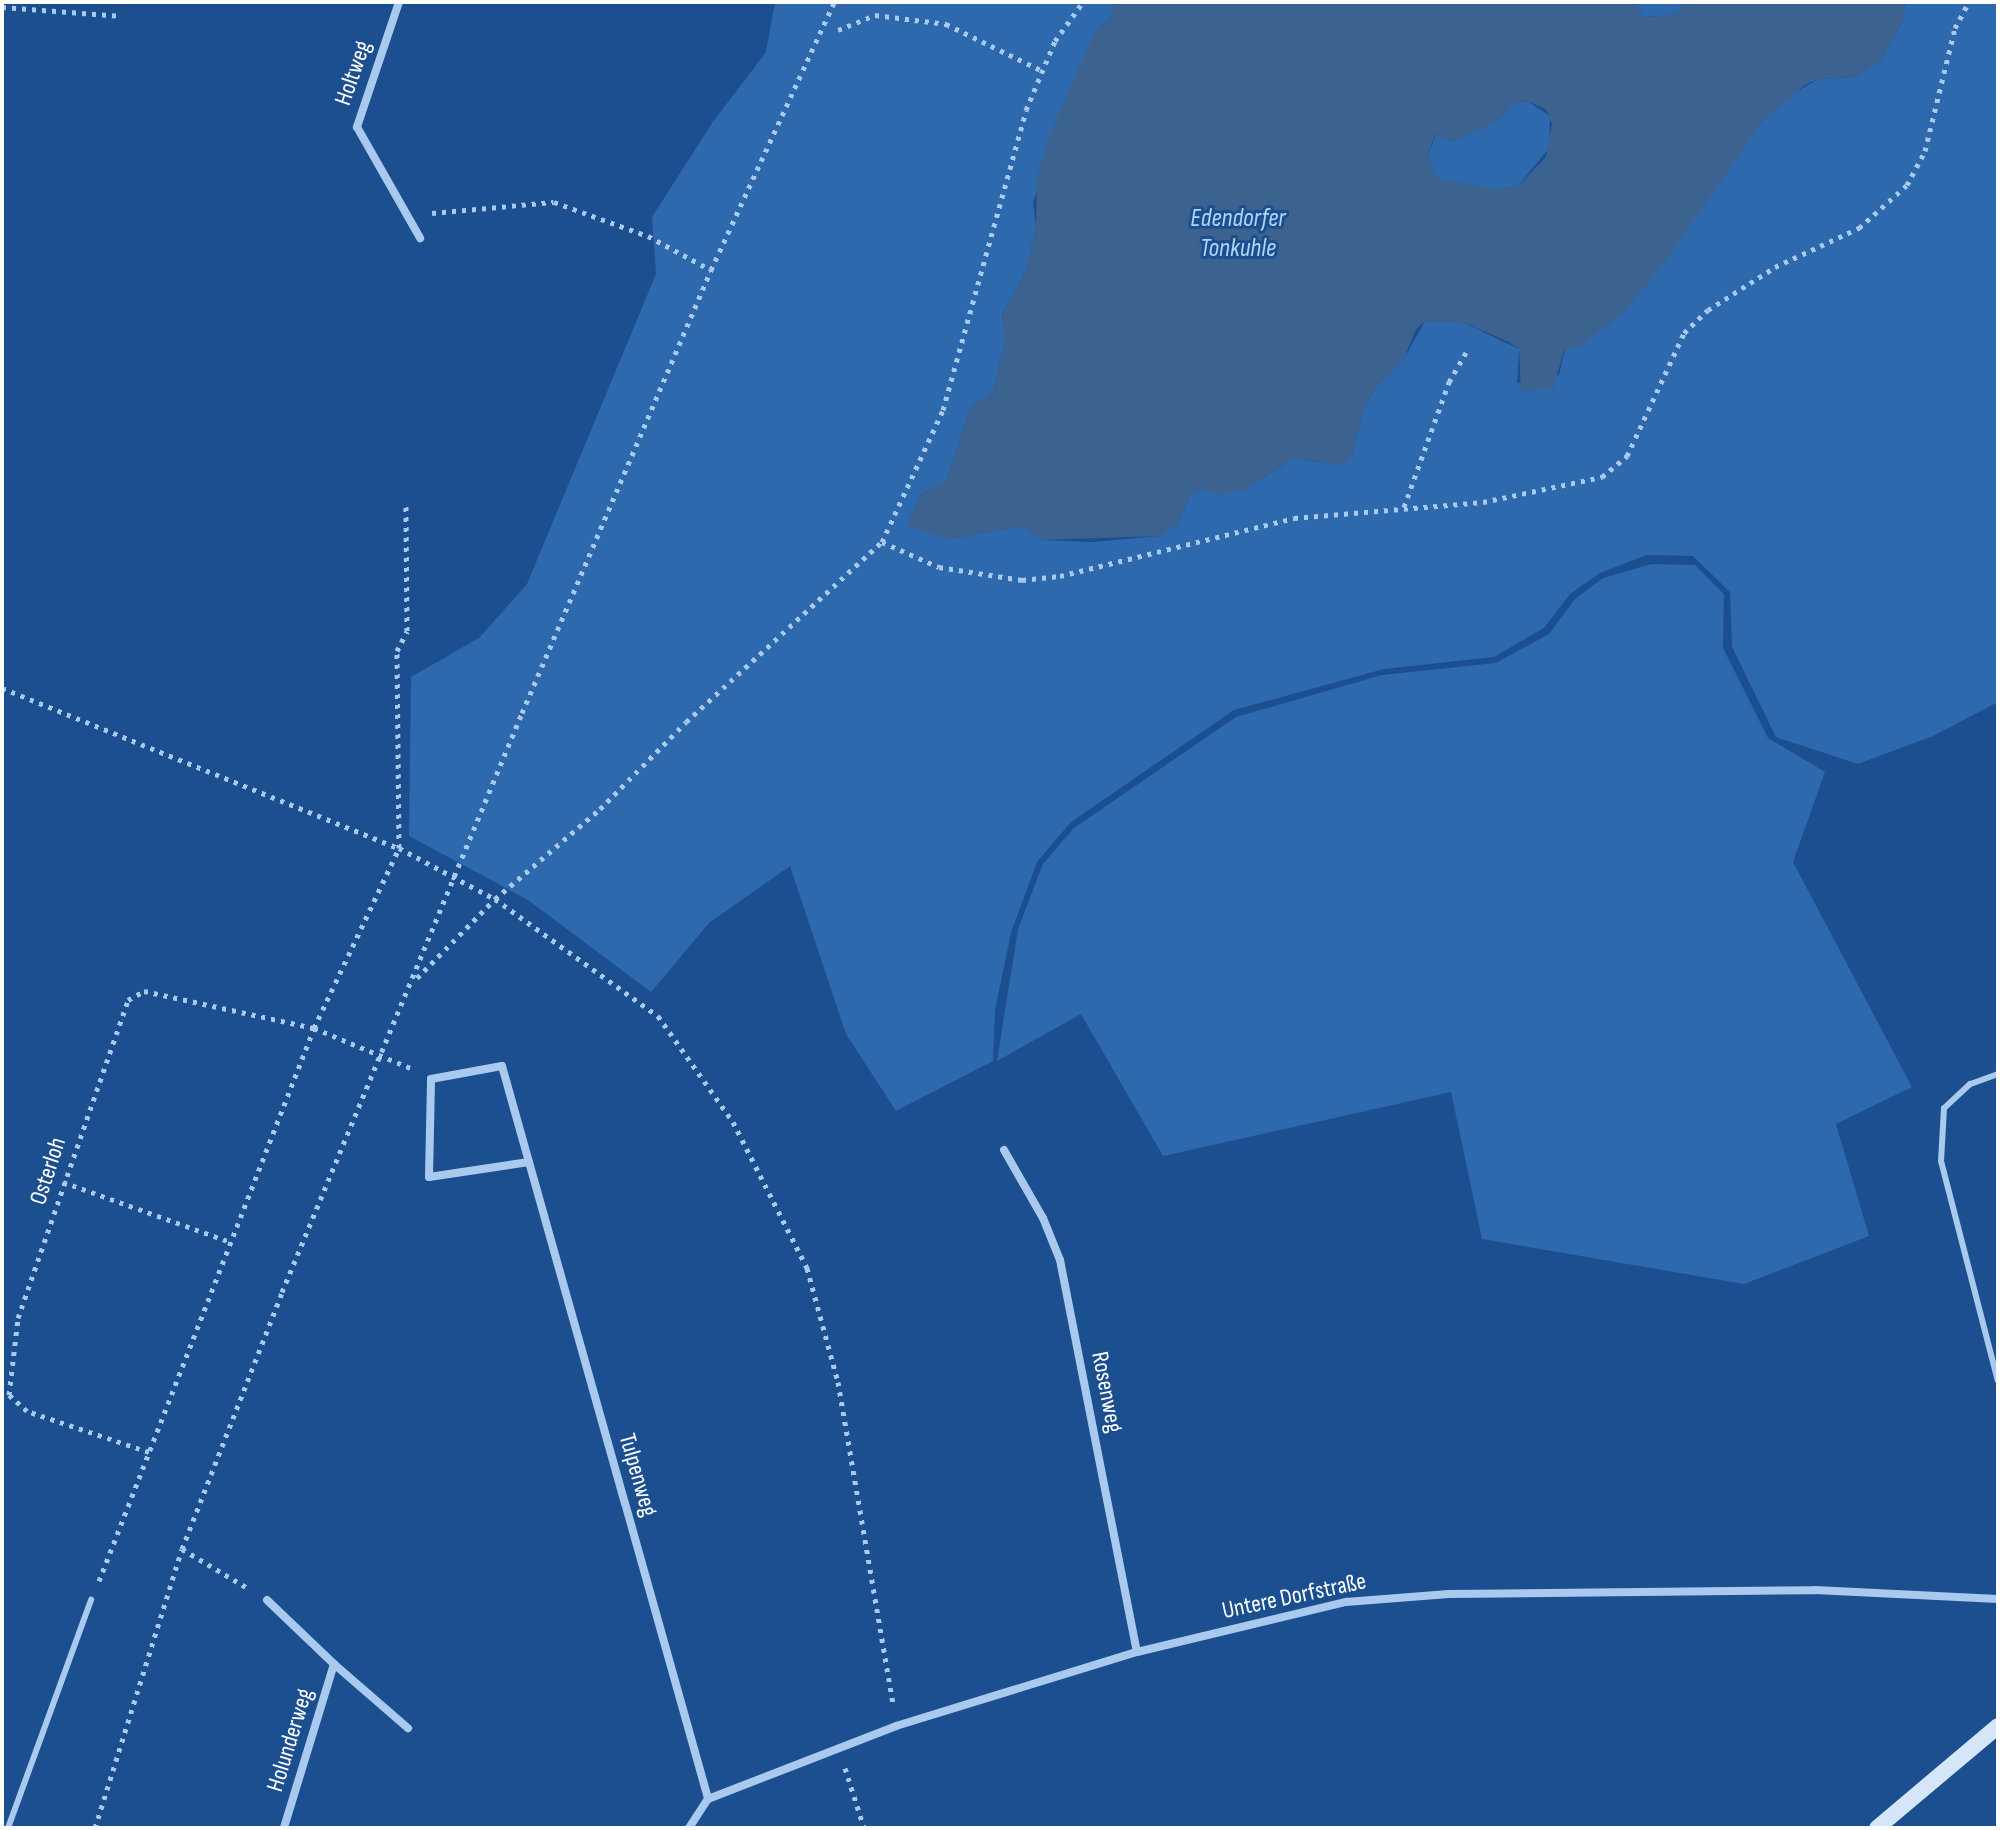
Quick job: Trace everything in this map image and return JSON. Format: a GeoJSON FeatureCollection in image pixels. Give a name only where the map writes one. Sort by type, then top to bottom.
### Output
{"type":"FeatureCollection","features":[{"type":"Feature","properties":{"kind":"street","name":"Holtweg"},"geometry":{"type":"LineString","coordinates":[[399,2],[357,127],[420,238]]}},
{"type":"Feature","properties":{"kind":"street","name":"Tulpenweg"},"geometry":{"type":"LineString","coordinates":[[431,1079],[502,1066],[708,1799]]}},
{"type":"Feature","properties":{"kind":"street"},"geometry":{"type":"LineString","coordinates":[[431,1079],[429,1177],[529,1162]]}},
{"type":"Feature","properties":{"kind":"street","name":"Rosenweg"},"geometry":{"type":"LineString","coordinates":[[1004,1150],[1043,1218],[1060,1260],[1137,1652]]}},
{"type":"Feature","properties":{"kind":"street","name":"Untere Dorfstraße"},"geometry":{"type":"LineString","coordinates":[[708,1799],[896,1726],[1137,1652],[1305,1609],[1438,1595],[1815,1590],[1998,1599]]}},
{"type":"Feature","properties":{"kind":"street","name":"Holunderweg"},"geometry":{"type":"LineString","coordinates":[[267,1600],[408,1728]]}},
{"type":"Feature","properties":{"kind":"street","name":"Holunderweg"},"geometry":{"type":"LineString","coordinates":[[284,1828],[334,1664]]}},
{"type":"Feature","properties":{"kind":"street"},"geometry":{"type":"LineString","coordinates":[[1877,1828],[1998,1726]]}},
{"type":"Feature","properties":{"kind":"street"},"geometry":{"type":"LineString","coordinates":[[689,1828],[708,1799]]}},
{"type":"Feature","properties":{"kind":"lane"},"geometry":{"type":"LineString","coordinates":[[1998,1074],[1970,1084],[1944,1108],[1941,1161],[1998,1381]]}},
{"type":"Feature","properties":{"kind":"lane"},"geometry":{"type":"LineString","coordinates":[[8,1828],[91,1600]]}},
{"type":"Feature","properties":{"kind":"path"},"geometry":{"type":"LineString","coordinates":[[95,1828],[182,1549],[282,1292],[711,270],[834,2]]}},
{"type":"Feature","properties":{"kind":"path"},"geometry":{"type":"LineString","coordinates":[[414,982],[495,899],[600,809],[686,722],[882,542],[943,410],[1026,110],[1055,41],[1083,2]]}},
{"type":"Feature","properties":{"kind":"path"},"geometry":{"type":"LineString","coordinates":[[882,542],[939,567],[1022,580],[1060,576],[1294,518],[1556,490],[1602,477],[1627,456],[1666,365],[1692,325],[1775,267],[1859,228],[1907,185],[1925,151],[1955,28],[1969,2]]}},
{"type":"Feature","properties":{"kind":"path"},"geometry":{"type":"LineString","coordinates":[[2,7],[122,16]]}},
{"type":"Feature","properties":{"kind":"path"},"geometry":{"type":"LineString","coordinates":[[838,30],[875,15],[946,24],[1043,71]]}},
{"type":"Feature","properties":{"kind":"path"},"geometry":{"type":"LineString","coordinates":[[406,216],[554,202],[648,236],[711,270]]}},
{"type":"Feature","properties":{"kind":"path"},"geometry":{"type":"LineString","coordinates":[[1404,507],[1449,382],[1467,351]]}},
{"type":"Feature","properties":{"kind":"path"},"geometry":{"type":"LineString","coordinates":[[91,1600],[314,1028],[399,848],[397,651],[407,631],[406,504]]}},
{"type":"Feature","properties":{"kind":"path"},"geometry":{"type":"LineString","coordinates":[[2,688],[399,848],[495,899],[658,1016],[727,1112],[807,1268],[838,1382],[896,1726]]}},
{"type":"Feature","properties":{"kind":"path","name":"Osterloh"},"geometry":{"type":"LineString","coordinates":[[149,1452],[27,1411],[9,1395],[18,1318],[119,1017],[135,993],[204,1002],[314,1028]]}},
{"type":"Feature","properties":{"kind":"path"},"geometry":{"type":"LineString","coordinates":[[314,1028],[384,1054],[431,1079]]}},
{"type":"Feature","properties":{"kind":"path"},"geometry":{"type":"LineString","coordinates":[[63,1182],[231,1242]]}},
{"type":"Feature","properties":{"kind":"path"},"geometry":{"type":"LineString","coordinates":[[182,1549],[267,1600]]}},
{"type":"Feature","properties":{"kind":"path"},"geometry":{"type":"LineString","coordinates":[[838,1748],[864,1828]]}},
{"type":"Feature","properties":{"kind":"shaded area"},"geometry":{"type":"Polygon","coordinates":[[[775,2],[1115,2],[1111,17],[1095,32],[1033,202],[1036,226],[1026,271],[1002,315],[1006,339],[993,392],[970,408],[947,480],[920,495],[908,525],[948,539],[1023,526],[1042,540],[1092,542],[1159,536],[1177,524],[1190,496],[1203,489],[1245,489],[1292,459],[1343,464],[1352,457],[1364,408],[1377,385],[1404,359],[1425,321],[1462,322],[1519,349],[1517,383],[1559,375],[1565,349],[1581,345],[1642,289],[1763,120],[1788,97],[1818,79],[1854,77],[1880,61],[1902,22],[1905,2],[1998,2],[1998,702],[1933,736],[1858,764],[1776,737],[1732,647],[1730,592],[1693,556],[1647,555],[1600,573],[1570,594],[1544,628],[1494,657],[1384,669],[1234,710],[1071,822],[1037,862],[1011,933],[995,1010],[993,1061],[896,1111],[846,1034],[790,866],[709,923],[651,992],[528,900],[409,836],[411,677],[479,638],[527,584],[656,274],[652,217],[712,123],[766,52],[775,2]]]}},
{"type":"Feature","properties":{"kind":"shaded area"},"geometry":{"type":"Polygon","coordinates":[[[1634,2],[1685,2],[1681,11],[1660,17],[1642,16],[1634,2]]]}},
{"type":"Feature","properties":{"kind":"shaded area"},"geometry":{"type":"Polygon","coordinates":[[[1527,101],[1550,116],[1549,148],[1519,185],[1499,190],[1434,178],[1428,155],[1436,134],[1451,142],[1500,119],[1511,104],[1527,101]]]}},
{"type":"Feature","properties":{"kind":"shaded area"},"geometry":{"type":"Polygon","coordinates":[[[1652,564],[1695,565],[1724,594],[1723,648],[1768,738],[1825,772],[1793,862],[1912,1087],[1836,1124],[1869,1236],[1744,1284],[1482,1239],[1451,1092],[1163,1156],[1081,1014],[997,1061],[1018,929],[1043,864],[1074,828],[1236,717],[1382,675],[1496,663],[1549,634],[1575,599],[1603,578],[1652,564]]]}},
{"type":"Feature","properties":{"kind":"water","name":"Edendorfer Tonkuhle"},"geometry":{"type":"Polygon","coordinates":[[[1115,2],[1634,2],[1642,16],[1659,17],[1680,11],[1685,2],[1905,2],[1902,22],[1880,61],[1854,77],[1818,79],[1805,85],[1763,120],[1662,266],[1621,315],[1581,345],[1564,350],[1553,389],[1521,391],[1519,349],[1509,342],[1462,322],[1425,321],[1416,329],[1404,359],[1377,385],[1364,408],[1352,457],[1343,464],[1292,459],[1245,489],[1217,495],[1203,489],[1190,496],[1177,524],[1159,536],[1042,540],[1022,526],[948,539],[907,526],[920,495],[947,480],[970,408],[993,392],[1006,339],[1002,315],[1026,271],[1036,226],[1037,178],[1051,131],[1095,32],[1111,17],[1115,2]],[[1527,101],[1511,104],[1500,119],[1451,142],[1435,134],[1428,155],[1434,177],[1499,190],[1519,185],[1546,157],[1552,124],[1546,109],[1527,101]]]}}]}
